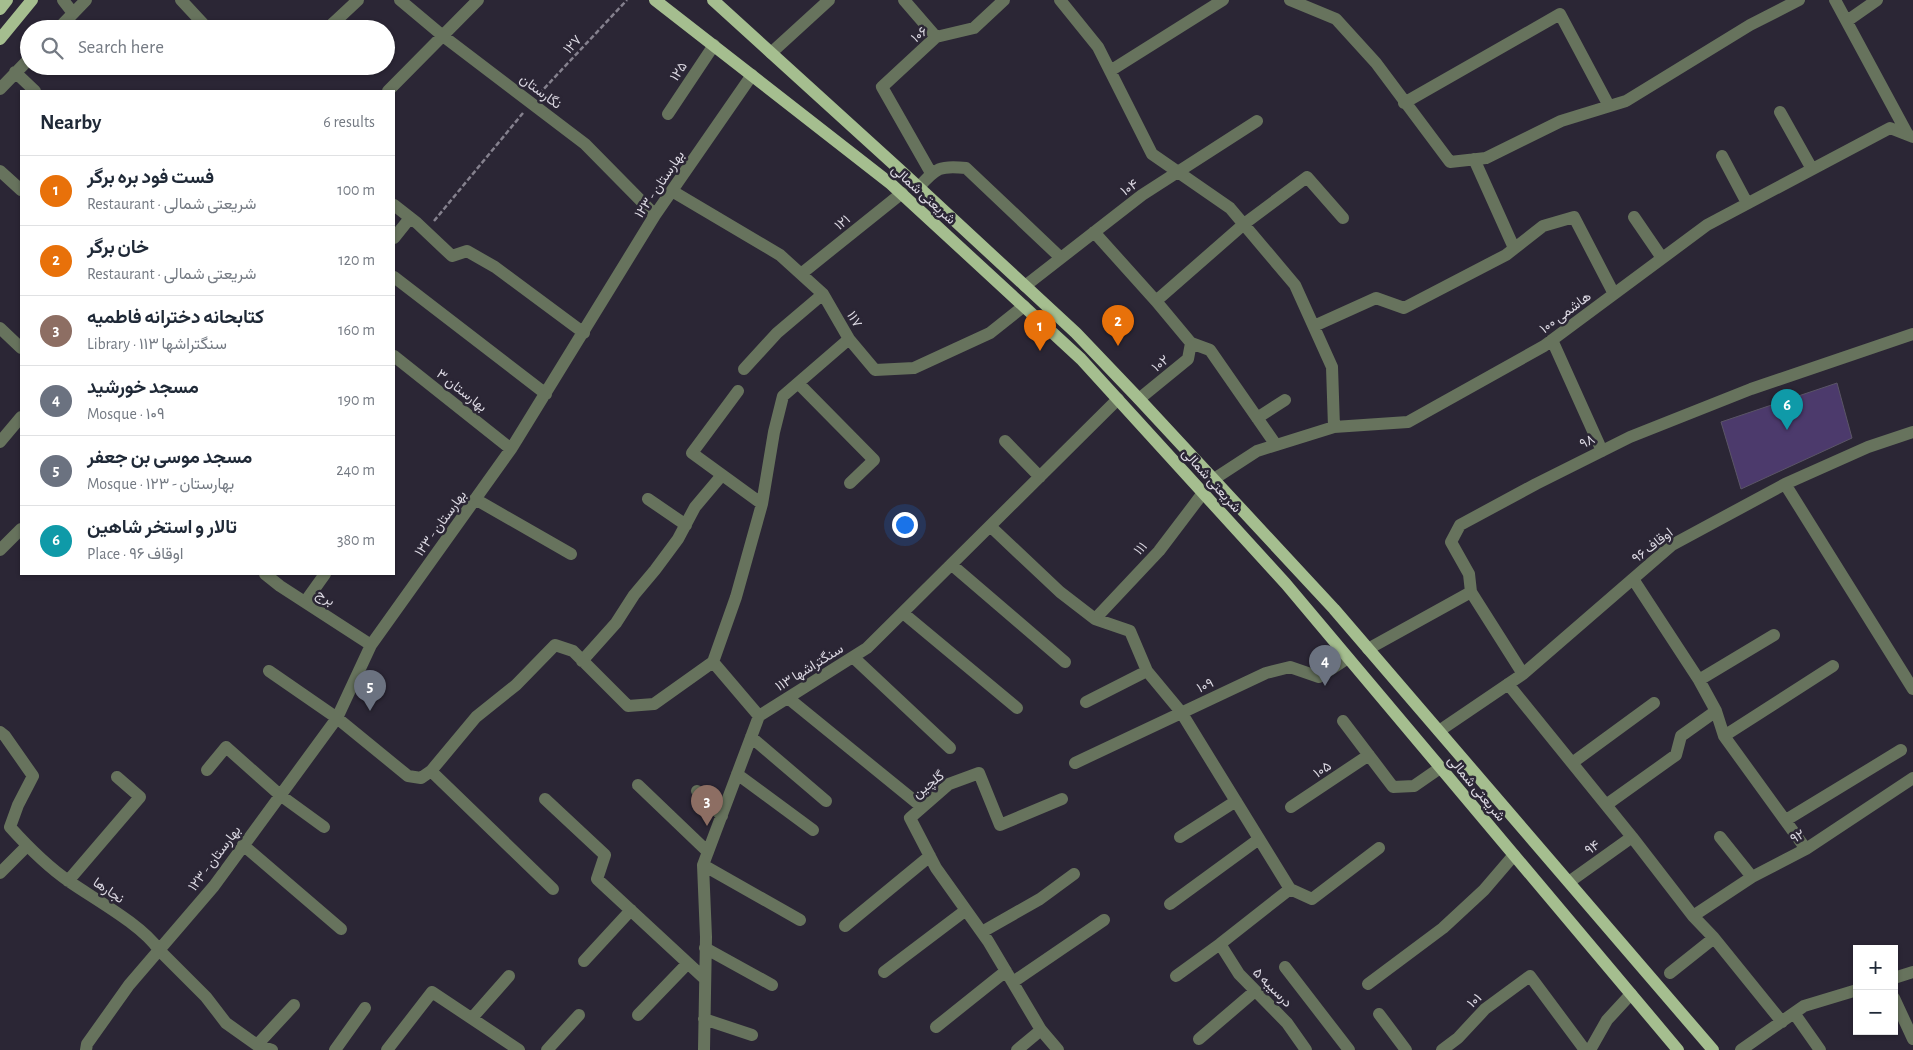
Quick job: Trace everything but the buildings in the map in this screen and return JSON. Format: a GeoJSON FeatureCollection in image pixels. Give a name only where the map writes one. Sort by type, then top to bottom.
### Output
{"type":"FeatureCollection","features":[{"type":"Feature","properties":{"kind":"main road"},"geometry":{"type":"LineString","coordinates":[[0,8],[7,0]]}},
{"type":"Feature","properties":{"kind":"main road"},"geometry":{"type":"LineString","coordinates":[[0,39],[32,0]]}},
{"type":"Feature","properties":{"kind":"main road","name":"شریعتی شمالی"},"geometry":{"type":"LineString","coordinates":[[655,0],[902,194],[1082,359],[1286,584],[1678,1050]]}},
{"type":"Feature","properties":{"kind":"main road","name":"شریعتی شمالی"},"geometry":{"type":"LineString","coordinates":[[713,0],[1076,333],[1139,399],[1300,572],[1368,649],[1713,1050]]}},
{"type":"Feature","properties":{"kind":"main road"},"geometry":{"type":"LineString","coordinates":[[1286,584],[1300,572]]}},
{"type":"Feature","properties":{"kind":"street"},"geometry":{"type":"LineString","coordinates":[[63,0],[73,13]]}},
{"type":"Feature","properties":{"kind":"street"},"geometry":{"type":"LineString","coordinates":[[66,20],[86,0]]}},
{"type":"Feature","properties":{"kind":"street"},"geometry":{"type":"LineString","coordinates":[[181,0],[200,20]]}},
{"type":"Feature","properties":{"kind":"street"},"geometry":{"type":"LineString","coordinates":[[337,20],[358,0]]}},
{"type":"Feature","properties":{"kind":"street","name":"نگارستان"},"geometry":{"type":"LineString","coordinates":[[400,0],[443,36],[585,144],[655,215]]}},
{"type":"Feature","properties":{"kind":"street"},"geometry":{"type":"LineString","coordinates":[[389,90],[478,0]]}},
{"type":"Feature","properties":{"kind":"street"},"geometry":{"type":"LineString","coordinates":[[771,53],[829,0]]}},
{"type":"Feature","properties":{"kind":"street"},"geometry":{"type":"LineString","coordinates":[[904,0],[936,37]]}},
{"type":"Feature","properties":{"kind":"street","name":"۱۰۶"},"geometry":{"type":"LineString","coordinates":[[931,173],[882,87],[936,37],[974,28],[1004,0]]}},
{"type":"Feature","properties":{"kind":"street"},"geometry":{"type":"LineString","coordinates":[[1060,0],[1098,47],[1152,154],[1230,208],[1295,286],[1332,367],[1334,427]]}},
{"type":"Feature","properties":{"kind":"street"},"geometry":{"type":"LineString","coordinates":[[1110,71],[1223,0]]}},
{"type":"Feature","properties":{"kind":"street"},"geometry":{"type":"LineString","coordinates":[[1290,0],[1336,19],[1376,64],[1450,162],[1486,158],[1561,121],[1626,100],[1750,25],[1799,0]]}},
{"type":"Feature","properties":{"kind":"street"},"geometry":{"type":"LineString","coordinates":[[1835,0],[1910,136]]}},
{"type":"Feature","properties":{"kind":"street"},"geometry":{"type":"LineString","coordinates":[[1847,21],[1877,0]]}},
{"type":"Feature","properties":{"kind":"street"},"geometry":{"type":"LineString","coordinates":[[1404,102],[1560,14],[1610,106]]}},
{"type":"Feature","properties":{"kind":"street","name":"۱۲۵"},"geometry":{"type":"LineString","coordinates":[[668,114],[714,45]]}},
{"type":"Feature","properties":{"kind":"street"},"geometry":{"type":"LineString","coordinates":[[0,88],[20,67]]}},
{"type":"Feature","properties":{"kind":"street"},"geometry":{"type":"LineString","coordinates":[[15,72],[34,90]]}},
{"type":"Feature","properties":{"kind":"street","name":"بهارستان - ۱۲۳"},"geometry":{"type":"LineString","coordinates":[[86,1050],[87,1044],[129,985],[214,886],[337,718],[371,645],[512,449],[655,215],[752,75]]}},
{"type":"Feature","properties":{"kind":"street"},"geometry":{"type":"LineString","coordinates":[[1780,112],[1812,169]]}},
{"type":"Feature","properties":{"kind":"street","name":"۱۰۴"},"geometry":{"type":"LineString","coordinates":[[1025,286],[1142,195],[1179,173],[1257,121]]}},
{"type":"Feature","properties":{"kind":"street","name":"هاشمی ۱۰۰"},"geometry":{"type":"LineString","coordinates":[[1214,479],[1257,451],[1334,427],[1408,422],[1552,340],[1707,225],[1890,128],[1910,136]]}},
{"type":"Feature","properties":{"kind":"street"},"geometry":{"type":"LineString","coordinates":[[1722,156],[1747,203]]}},
{"type":"Feature","properties":{"kind":"street"},"geometry":{"type":"LineString","coordinates":[[1474,159],[1514,248]]}},
{"type":"Feature","properties":{"kind":"street"},"geometry":{"type":"LineString","coordinates":[[919,187],[931,173],[947,166],[966,168],[1061,258]]}},
{"type":"Feature","properties":{"kind":"street"},"geometry":{"type":"LineString","coordinates":[[0,171],[20,189]]}},
{"type":"Feature","properties":{"kind":"street"},"geometry":{"type":"LineString","coordinates":[[1156,301],[1244,224],[1307,177],[1343,218]]}},
{"type":"Feature","properties":{"kind":"street","name":"۱۱۷"},"geometry":{"type":"LineString","coordinates":[[672,191],[780,254],[823,294],[849,339],[875,370],[914,368],[990,333],[1024,306]]}},
{"type":"Feature","properties":{"kind":"street","name":"۱۲۱"},"geometry":{"type":"LineString","coordinates":[[801,274],[902,194]]}},
{"type":"Feature","properties":{"kind":"street"},"geometry":{"type":"LineString","coordinates":[[395,206],[452,256],[467,251],[495,267],[584,333]]}},
{"type":"Feature","properties":{"kind":"street"},"geometry":{"type":"LineString","coordinates":[[1314,326],[1376,298],[1404,308],[1506,255],[1543,226],[1574,217],[1614,294]]}},
{"type":"Feature","properties":{"kind":"street"},"geometry":{"type":"LineString","coordinates":[[1634,217],[1662,258]]}},
{"type":"Feature","properties":{"kind":"street"},"geometry":{"type":"LineString","coordinates":[[395,237],[410,218]]}},
{"type":"Feature","properties":{"kind":"street"},"geometry":{"type":"LineString","coordinates":[[1094,232],[1156,301],[1190,343],[1210,350],[1276,445]]}},
{"type":"Feature","properties":{"kind":"street"},"geometry":{"type":"LineString","coordinates":[[395,278],[546,394]]}},
{"type":"Feature","properties":{"kind":"street"},"geometry":{"type":"LineString","coordinates":[[744,369],[777,333],[823,294]]}},
{"type":"Feature","properties":{"kind":"street"},"geometry":{"type":"LineString","coordinates":[[0,328],[20,347]]}},
{"type":"Feature","properties":{"kind":"street","name":"۹۸"},"geometry":{"type":"LineString","coordinates":[[1471,592],[1469,574],[1451,542],[1460,526],[1536,484],[1630,437],[1751,389],[1913,334]]}},
{"type":"Feature","properties":{"kind":"street"},"geometry":{"type":"LineString","coordinates":[[269,671],[337,718],[408,776],[421,778],[431,772],[476,717],[516,685],[555,645],[573,651],[628,706],[654,704],[713,662],[736,596],[762,504],[774,432],[783,396],[849,339]]}},
{"type":"Feature","properties":{"kind":"street"},"geometry":{"type":"LineString","coordinates":[[1552,340],[1602,451]]}},
{"type":"Feature","properties":{"kind":"street","name":"۱۰۲"},"geometry":{"type":"LineString","coordinates":[[1139,399],[1188,359],[1190,343]]}},
{"type":"Feature","properties":{"kind":"street","name":"بهارستان ۳"},"geometry":{"type":"LineString","coordinates":[[395,357],[512,449]]}},
{"type":"Feature","properties":{"kind":"street"},"geometry":{"type":"LineString","coordinates":[[798,383],[874,460],[850,483]]}},
{"type":"Feature","properties":{"kind":"street"},"geometry":{"type":"LineString","coordinates":[[738,391],[692,453],[762,504]]}},
{"type":"Feature","properties":{"kind":"street","name":"سنگتراشها ۱۱۳"},"geometry":{"type":"LineString","coordinates":[[759,716],[867,648],[1118,399]]}},
{"type":"Feature","properties":{"kind":"street"},"geometry":{"type":"LineString","coordinates":[[1257,418],[1285,400]]}},
{"type":"Feature","properties":{"kind":"street"},"geometry":{"type":"LineString","coordinates":[[0,442],[20,418]]}},
{"type":"Feature","properties":{"kind":"street","name":"اوقاف ۹۶"},"geometry":{"type":"LineString","coordinates":[[1439,731],[1523,674],[1672,545],[1785,484],[1868,447],[1913,432]]}},
{"type":"Feature","properties":{"kind":"street"},"geometry":{"type":"LineString","coordinates":[[1005,441],[1040,477]]}},
{"type":"Feature","properties":{"kind":"street"},"geometry":{"type":"LineString","coordinates":[[582,660],[616,623],[634,595],[678,539],[695,507],[722,475]]}},
{"type":"Feature","properties":{"kind":"street"},"geometry":{"type":"LineString","coordinates":[[1785,484],[1913,690]]}},
{"type":"Feature","properties":{"kind":"street","name":"۱۱۱"},"geometry":{"type":"LineString","coordinates":[[1095,619],[1158,551],[1203,493]]}},
{"type":"Feature","properties":{"kind":"street"},"geometry":{"type":"LineString","coordinates":[[475,499],[570,554]]}},
{"type":"Feature","properties":{"kind":"street"},"geometry":{"type":"LineString","coordinates":[[648,499],[686,525]]}},
{"type":"Feature","properties":{"kind":"street"},"geometry":{"type":"LineString","coordinates":[[990,526],[1060,592],[1095,619],[1130,631],[1148,671],[1181,712],[1290,888],[1312,899],[1378,848]]}},
{"type":"Feature","properties":{"kind":"street"},"geometry":{"type":"LineString","coordinates":[[0,550],[20,530]]}},
{"type":"Feature","properties":{"kind":"street"},"geometry":{"type":"LineString","coordinates":[[952,564],[1065,662]]}},
{"type":"Feature","properties":{"kind":"street","name":"برج"},"geometry":{"type":"LineString","coordinates":[[266,575],[371,645]]}},
{"type":"Feature","properties":{"kind":"street"},"geometry":{"type":"LineString","coordinates":[[305,602],[324,575]]}},
{"type":"Feature","properties":{"kind":"street"},"geometry":{"type":"LineString","coordinates":[[1632,579],[1699,680],[1716,711],[1724,736],[1806,849]]}},
{"type":"Feature","properties":{"kind":"street"},"geometry":{"type":"LineString","coordinates":[[1368,649],[1471,592],[1523,674]]}},
{"type":"Feature","properties":{"kind":"street"},"geometry":{"type":"LineString","coordinates":[[903,612],[1017,708]]}},
{"type":"Feature","properties":{"kind":"street"},"geometry":{"type":"LineString","coordinates":[[1699,680],[1774,635]]}},
{"type":"Feature","properties":{"kind":"street"},"geometry":{"type":"LineString","coordinates":[[853,657],[950,748]]}},
{"type":"Feature","properties":{"kind":"street","name":"۱۰۹"},"geometry":{"type":"LineString","coordinates":[[1075,763],[1266,673],[1290,667],[1319,677],[1348,658]]}},
{"type":"Feature","properties":{"kind":"street"},"geometry":{"type":"LineString","coordinates":[[704,1050],[705,948],[703,865],[759,716],[713,662]]}},
{"type":"Feature","properties":{"kind":"street"},"geometry":{"type":"LineString","coordinates":[[1724,736],[1833,666]]}},
{"type":"Feature","properties":{"kind":"street"},"geometry":{"type":"LineString","coordinates":[[1086,702],[1148,671]]}},
{"type":"Feature","properties":{"kind":"street"},"geometry":{"type":"LineString","coordinates":[[1508,684],[1632,837],[1693,916],[1714,938],[1782,1022]]}},
{"type":"Feature","properties":{"kind":"street"},"geometry":{"type":"LineString","coordinates":[[788,698],[922,807]]}},
{"type":"Feature","properties":{"kind":"street"},"geometry":{"type":"LineString","coordinates":[[1572,763],[1654,703]]}},
{"type":"Feature","properties":{"kind":"street"},"geometry":{"type":"LineString","coordinates":[[1606,805],[1676,755],[1681,736],[1716,711]]}},
{"type":"Feature","properties":{"kind":"street"},"geometry":{"type":"LineString","coordinates":[[1343,720],[1393,787],[1414,786],[1440,768]]}},
{"type":"Feature","properties":{"kind":"street","name":"نجارها"},"geometry":{"type":"LineString","coordinates":[[0,732],[5,736],[33,776],[18,804],[10,827],[27,846],[68,881],[114,910],[154,942],[159,950],[206,997],[226,1023],[257,1045],[272,1050]]}},
{"type":"Feature","properties":{"kind":"street"},"geometry":{"type":"LineString","coordinates":[[751,737],[826,801]]}},
{"type":"Feature","properties":{"kind":"street"},"geometry":{"type":"LineString","coordinates":[[207,770],[226,746],[280,795],[324,828]]}},
{"type":"Feature","properties":{"kind":"street"},"geometry":{"type":"LineString","coordinates":[[1786,820],[1901,750]]}},
{"type":"Feature","properties":{"kind":"street","name":"۱۰۵"},"geometry":{"type":"LineString","coordinates":[[1291,808],[1369,755]]}},
{"type":"Feature","properties":{"kind":"street"},"geometry":{"type":"LineString","coordinates":[[431,772],[553,889]]}},
{"type":"Feature","properties":{"kind":"street","name":"گلچین"},"geometry":{"type":"LineString","coordinates":[[1058,1050],[1041,1030],[982,932],[936,868],[910,818],[949,784],[979,773],[1000,825],[1062,799]]}},
{"type":"Feature","properties":{"kind":"street"},"geometry":{"type":"LineString","coordinates":[[738,774],[813,830]]}},
{"type":"Feature","properties":{"kind":"street"},"geometry":{"type":"LineString","coordinates":[[68,881],[140,797],[116,777]]}},
{"type":"Feature","properties":{"kind":"street","name":"۹۲"},"geometry":{"type":"LineString","coordinates":[[1693,916],[1752,877],[1806,849],[1913,778]]}},
{"type":"Feature","properties":{"kind":"street"},"geometry":{"type":"LineString","coordinates":[[638,785],[708,852]]}},
{"type":"Feature","properties":{"kind":"street"},"geometry":{"type":"LineString","coordinates":[[697,791],[722,816]]}},
{"type":"Feature","properties":{"kind":"street"},"geometry":{"type":"LineString","coordinates":[[545,799],[605,855],[598,879],[705,979]]}},
{"type":"Feature","properties":{"kind":"street"},"geometry":{"type":"LineString","coordinates":[[1180,837],[1236,801]]}},
{"type":"Feature","properties":{"kind":"street","name":"۹۴"},"geometry":{"type":"LineString","coordinates":[[1568,882],[1632,837]]}},
{"type":"Feature","properties":{"kind":"street"},"geometry":{"type":"LineString","coordinates":[[1720,837],[1752,877]]}},
{"type":"Feature","properties":{"kind":"street"},"geometry":{"type":"LineString","coordinates":[[1170,904],[1259,839]]}},
{"type":"Feature","properties":{"kind":"street"},"geometry":{"type":"LineString","coordinates":[[243,845],[341,929]]}},
{"type":"Feature","properties":{"kind":"street"},"geometry":{"type":"LineString","coordinates":[[0,872],[27,846]]}},
{"type":"Feature","properties":{"kind":"street"},"geometry":{"type":"LineString","coordinates":[[1368,984],[1443,928],[1484,890],[1514,855]]}},
{"type":"Feature","properties":{"kind":"street"},"geometry":{"type":"LineString","coordinates":[[845,926],[930,856]]}},
{"type":"Feature","properties":{"kind":"street"},"geometry":{"type":"LineString","coordinates":[[703,865],[800,920]]}},
{"type":"Feature","properties":{"kind":"street"},"geometry":{"type":"LineString","coordinates":[[982,932],[1040,899],[1074,874]]}},
{"type":"Feature","properties":{"kind":"street"},"geometry":{"type":"LineString","coordinates":[[1176,976],[1220,944],[1290,888]]}},
{"type":"Feature","properties":{"kind":"street"},"geometry":{"type":"LineString","coordinates":[[584,961],[631,910]]}},
{"type":"Feature","properties":{"kind":"street"},"geometry":{"type":"LineString","coordinates":[[884,972],[966,910]]}},
{"type":"Feature","properties":{"kind":"street"},"geometry":{"type":"LineString","coordinates":[[936,1027],[1009,976],[1104,920]]}},
{"type":"Feature","properties":{"kind":"street"},"geometry":{"type":"LineString","coordinates":[[1670,973],[1714,938]]}},
{"type":"Feature","properties":{"kind":"street","name":"درسیبه ۵"},"geometry":{"type":"LineString","coordinates":[[1220,944],[1239,974],[1288,1023],[1306,1050]]}},
{"type":"Feature","properties":{"kind":"street"},"geometry":{"type":"LineString","coordinates":[[705,948],[772,985]]}},
{"type":"Feature","properties":{"kind":"street"},"geometry":{"type":"LineString","coordinates":[[638,1015],[688,963]]}},
{"type":"Feature","properties":{"kind":"street"},"geometry":{"type":"LineString","coordinates":[[1285,967],[1349,1050]]}},
{"type":"Feature","properties":{"kind":"street"},"geometry":{"type":"LineString","coordinates":[[1898,977],[1913,972]]}},
{"type":"Feature","properties":{"kind":"street"},"geometry":{"type":"LineString","coordinates":[[472,1018],[509,976]]}},
{"type":"Feature","properties":{"kind":"street","name":"۱۰۱"},"geometry":{"type":"LineString","coordinates":[[1442,1050],[1458,1038],[1485,1008],[1530,976],[1585,1050]]}},
{"type":"Feature","properties":{"kind":"street"},"geometry":{"type":"LineString","coordinates":[[1199,1039],[1255,991]]}},
{"type":"Feature","properties":{"kind":"street"},"geometry":{"type":"LineString","coordinates":[[1741,1050],[1804,1006],[1853,991]]}},
{"type":"Feature","properties":{"kind":"street"},"geometry":{"type":"LineString","coordinates":[[387,1050],[432,992],[519,1050]]}},
{"type":"Feature","properties":{"kind":"street"},"geometry":{"type":"LineString","coordinates":[[1590,1050],[1607,1020],[1632,994]]}},
{"type":"Feature","properties":{"kind":"street"},"geometry":{"type":"LineString","coordinates":[[257,1045],[294,1005]]}},
{"type":"Feature","properties":{"kind":"street"},"geometry":{"type":"LineString","coordinates":[[1898,1007],[1913,1039]]}},
{"type":"Feature","properties":{"kind":"street"},"geometry":{"type":"LineString","coordinates":[[335,1050],[364,1008]]}},
{"type":"Feature","properties":{"kind":"street"},"geometry":{"type":"LineString","coordinates":[[1794,1013],[1820,1050]]}},
{"type":"Feature","properties":{"kind":"street"},"geometry":{"type":"LineString","coordinates":[[1379,1014],[1406,1050]]}},
{"type":"Feature","properties":{"kind":"street"},"geometry":{"type":"LineString","coordinates":[[547,1050],[579,1015]]}},
{"type":"Feature","properties":{"kind":"street"},"geometry":{"type":"LineString","coordinates":[[704,1019],[752,1035]]}},
{"type":"Feature","properties":{"kind":"street"},"geometry":{"type":"LineString","coordinates":[[1017,1050],[1041,1030]]}},
{"type":"Feature","properties":{"kind":"path","name":"۱۲۷"},"geometry":{"type":"LineString","coordinates":[[425,231],[531,103],[627,0]]}},
{"type":"Feature","properties":{"kind":"place","name":"خان برگر"},"geometry":{"type":"Point","coordinates":[1118,346]}},
{"type":"Feature","properties":{"kind":"place","name":"فست فود بره برگر"},"geometry":{"type":"Point","coordinates":[1040,351]}},
{"type":"Feature","properties":{"kind":"place","name":"تالار و استخر شاهین"},"geometry":{"type":"Point","coordinates":[1787,430]}},
{"type":"Feature","properties":{"kind":"place","name":"مسجد خورشید"},"geometry":{"type":"Point","coordinates":[1325,686]}},
{"type":"Feature","properties":{"kind":"place","name":"مسجد موسی بن جعفر"},"geometry":{"type":"Point","coordinates":[370,711]}},
{"type":"Feature","properties":{"kind":"place","name":"کتابحانه دخترانه فاطمیه"},"geometry":{"type":"Point","coordinates":[707,826]}}]}
